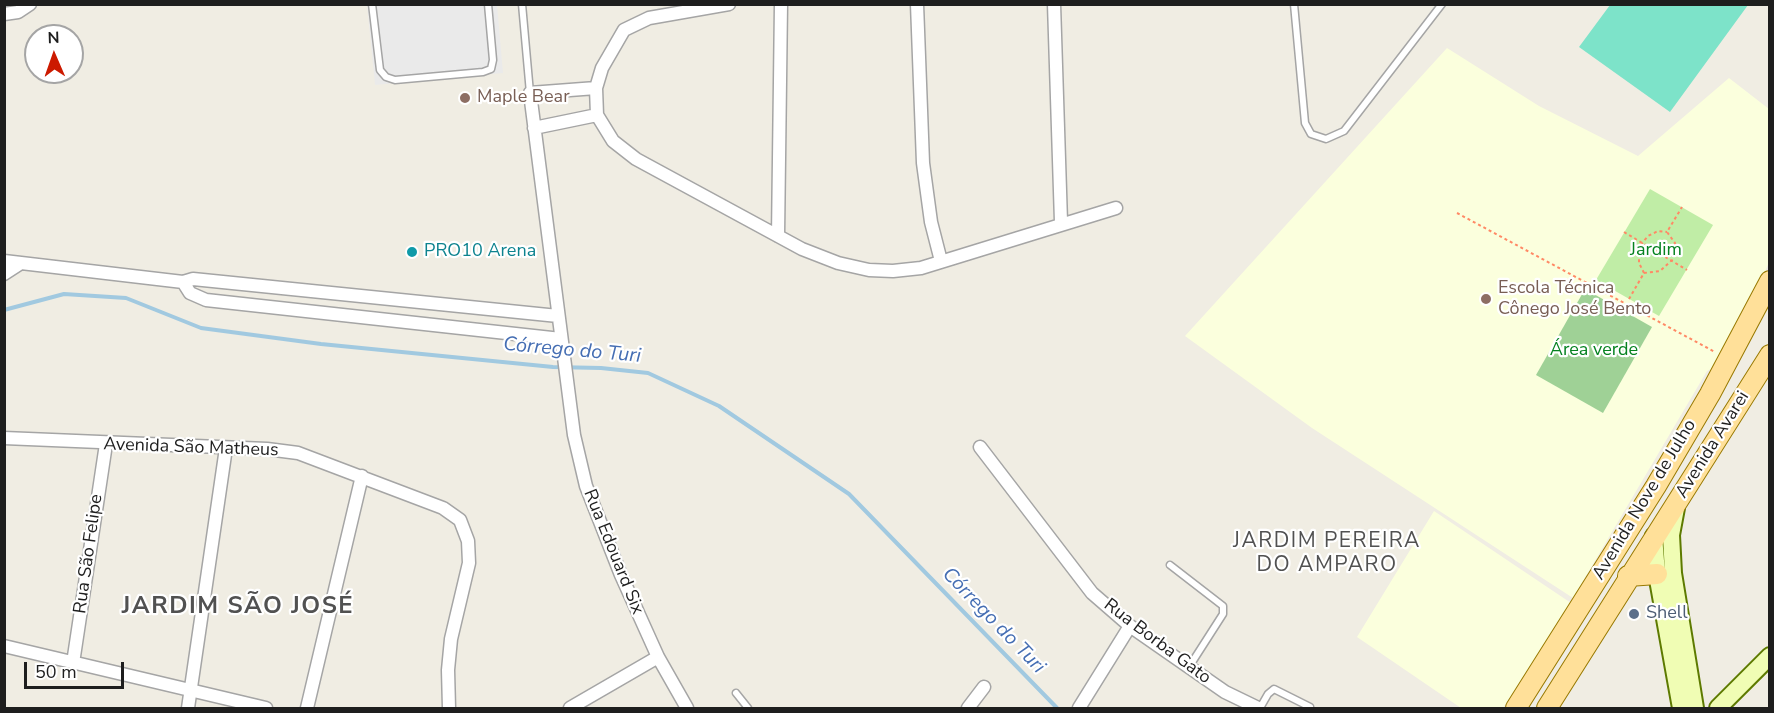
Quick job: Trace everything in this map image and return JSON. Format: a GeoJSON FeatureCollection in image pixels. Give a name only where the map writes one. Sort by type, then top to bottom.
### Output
{"type":"FeatureCollection","features":[{"type":"Feature","properties":{"kind":"main road","name":"Avenida Nove de Julho"},"geometry":{"type":"LineString","coordinates":[[1516,708],[1656,486],[1769,286]]}},
{"type":"Feature","properties":{"kind":"main road","name":"Avenida Avarei"},"geometry":{"type":"LineString","coordinates":[[1676,506],[1767,366]]}},
{"type":"Feature","properties":{"kind":"main road"},"geometry":{"type":"LineString","coordinates":[[1656,486],[1654,536],[1657,574],[1681,708]]}},
{"type":"Feature","properties":{"kind":"main road","name":"Avenida Nove de Julho"},"geometry":{"type":"LineString","coordinates":[[1547,708],[1628,576],[1676,506]]}},
{"type":"Feature","properties":{"kind":"main road"},"geometry":{"type":"LineString","coordinates":[[1676,506],[1671,535],[1672,562],[1695,708]]}},
{"type":"Feature","properties":{"kind":"main road"},"geometry":{"type":"LineString","coordinates":[[1628,576],[1657,574]]}},
{"type":"Feature","properties":{"kind":"main road"},"geometry":{"type":"LineString","coordinates":[[1718,708],[1770,656]]}},
{"type":"Feature","properties":{"kind":"street"},"geometry":{"type":"LineString","coordinates":[[4,14],[18,12],[30,4]]}},
{"type":"Feature","properties":{"kind":"street"},"geometry":{"type":"LineString","coordinates":[[729,4],[649,18],[624,30],[602,68],[596,88],[597,116],[613,141],[636,159],[778,236],[838,263],[868,270],[912,269],[1061,222],[1116,208]]}},
{"type":"Feature","properties":{"kind":"street"},"geometry":{"type":"LineString","coordinates":[[778,236],[782,4]]}},
{"type":"Feature","properties":{"kind":"street"},"geometry":{"type":"LineString","coordinates":[[917,4],[922,163],[931,222],[941,261]]}},
{"type":"Feature","properties":{"kind":"street"},"geometry":{"type":"LineString","coordinates":[[1054,4],[1061,222]]}},
{"type":"Feature","properties":{"kind":"street"},"geometry":{"type":"LineString","coordinates":[[530,93],[596,88]]}},
{"type":"Feature","properties":{"kind":"street","name":"Rua Edouard Six"},"geometry":{"type":"LineString","coordinates":[[530,93],[574,435],[586,486],[658,657],[687,708]]}},
{"type":"Feature","properties":{"kind":"street"},"geometry":{"type":"LineString","coordinates":[[534,128],[597,116]]}},
{"type":"Feature","properties":{"kind":"street"},"geometry":{"type":"LineString","coordinates":[[4,261],[183,282],[193,279],[558,316]]}},
{"type":"Feature","properties":{"kind":"street"},"geometry":{"type":"LineString","coordinates":[[4,274],[21,262]]}},
{"type":"Feature","properties":{"kind":"street"},"geometry":{"type":"LineString","coordinates":[[183,282],[190,292],[206,300],[561,339]]}},
{"type":"Feature","properties":{"kind":"street","name":"Avenida São Matheus"},"geometry":{"type":"LineString","coordinates":[[4,438],[298,453],[443,508],[460,520],[468,541],[469,563],[449,660],[449,708]]}},
{"type":"Feature","properties":{"kind":"street","name":"Rua São Felipe"},"geometry":{"type":"LineString","coordinates":[[73,663],[106,444]]}},
{"type":"Feature","properties":{"kind":"street","name":"Rua Borba Gato"},"geometry":{"type":"LineString","coordinates":[[980,447],[1092,592],[1130,626],[1189,667],[1225,692],[1259,708]]}},
{"type":"Feature","properties":{"kind":"street"},"geometry":{"type":"LineString","coordinates":[[188,708],[226,448]]}},
{"type":"Feature","properties":{"kind":"street"},"geometry":{"type":"LineString","coordinates":[[307,708],[362,476]]}},
{"type":"Feature","properties":{"kind":"street"},"geometry":{"type":"LineString","coordinates":[[1079,708],[1130,626]]}},
{"type":"Feature","properties":{"kind":"street"},"geometry":{"type":"LineString","coordinates":[[4,646],[266,708]]}},
{"type":"Feature","properties":{"kind":"street"},"geometry":{"type":"LineString","coordinates":[[570,708],[658,657]]}},
{"type":"Feature","properties":{"kind":"street"},"geometry":{"type":"LineString","coordinates":[[968,708],[984,687]]}},
{"type":"Feature","properties":{"kind":"lane"},"geometry":{"type":"LineString","coordinates":[[372,4],[380,70],[386,77],[395,80],[483,72],[491,69],[493,60],[488,4]]}},
{"type":"Feature","properties":{"kind":"lane"},"geometry":{"type":"LineString","coordinates":[[522,4],[530,93]]}},
{"type":"Feature","properties":{"kind":"lane"},"geometry":{"type":"LineString","coordinates":[[1294,4],[1305,123],[1311,134],[1326,139],[1344,131],[1442,4]]}},
{"type":"Feature","properties":{"kind":"lane"},"geometry":{"type":"LineString","coordinates":[[1170,565],[1223,606],[1223,614],[1189,667]]}},
{"type":"Feature","properties":{"kind":"lane"},"geometry":{"type":"LineString","coordinates":[[1259,708],[1268,694],[1275,689],[1310,706]]}},
{"type":"Feature","properties":{"kind":"lane"},"geometry":{"type":"LineString","coordinates":[[736,693],[748,708]]}},
{"type":"Feature","properties":{"kind":"path"},"geometry":{"type":"LineString","coordinates":[[1667,232],[1682,207]]}},
{"type":"Feature","properties":{"kind":"path"},"geometry":{"type":"LineString","coordinates":[[1458,213],[1728,360]]}},
{"type":"Feature","properties":{"kind":"path"},"geometry":{"type":"LineString","coordinates":[[1658,231],[1667,232],[1675,243],[1672,260],[1660,271],[1644,273],[1638,260],[1642,243],[1658,231]]}},
{"type":"Feature","properties":{"kind":"path"},"geometry":{"type":"LineString","coordinates":[[1624,232],[1687,270]]}},
{"type":"Feature","properties":{"kind":"path"},"geometry":{"type":"LineString","coordinates":[[1629,299],[1644,273]]}},
{"type":"Feature","properties":{"kind":"shaded area"},"geometry":{"type":"Polygon","coordinates":[[[367,5],[497,5],[503,73],[375,85],[367,5]]]}},
{"type":"Feature","properties":{"kind":"shaded area","name":"Escola Técnica Cônego José Bento"},"geometry":{"type":"Polygon","coordinates":[[[1447,48],[1539,106],[1638,156],[1729,78],[1769,109],[1769,262],[1728,360],[1707,371],[1573,598],[1312,428],[1185,336],[1447,48]]]}},
{"type":"Feature","properties":{"kind":"shaded area"},"geometry":{"type":"Polygon","coordinates":[[[1434,511],[1571,603],[1503,708],[1461,708],[1357,637],[1434,511]]]}},
{"type":"Feature","properties":{"kind":"green space"},"geometry":{"type":"Polygon","coordinates":[[[1610,5],[1748,5],[1670,112],[1579,47],[1610,5]]]}},
{"type":"Feature","properties":{"kind":"green space","name":"Jardim"},"geometry":{"type":"Polygon","coordinates":[[[1650,189],[1713,225],[1659,316],[1596,280],[1650,189]]]}},
{"type":"Feature","properties":{"kind":"green space","name":"Área verde"},"geometry":{"type":"Polygon","coordinates":[[[1585,289],[1652,327],[1603,413],[1536,375],[1585,289]]]}},
{"type":"Feature","properties":{"kind":"waterway","name":"Córrego do Turi"},"geometry":{"type":"LineString","coordinates":[[4,310],[64,294],[126,298],[201,328],[321,344],[553,367],[601,368],[648,373],[719,406],[849,494],[1057,708]]}},
{"type":"Feature","properties":{"kind":"place","name":"Maple Bear"},"geometry":{"type":"Point","coordinates":[465,98]}},
{"type":"Feature","properties":{"kind":"place","name":"PRO10 Arena"},"geometry":{"type":"Point","coordinates":[412,252]}},
{"type":"Feature","properties":{"kind":"place","name":"Escola Técnica Cônego José Bento"},"geometry":{"type":"Point","coordinates":[1486,299]}},
{"type":"Feature","properties":{"kind":"place","name":"Shell"},"geometry":{"type":"Point","coordinates":[1634,614]}},
{"type":"Feature","properties":{"kind":"district","name":"JARDIM PEREIRA DO AMPARO"},"geometry":{"type":"Point","coordinates":[1327,554]}},
{"type":"Feature","properties":{"kind":"district","name":"JARDIM SÃO JOSÉ"},"geometry":{"type":"Point","coordinates":[238,607]}}]}
